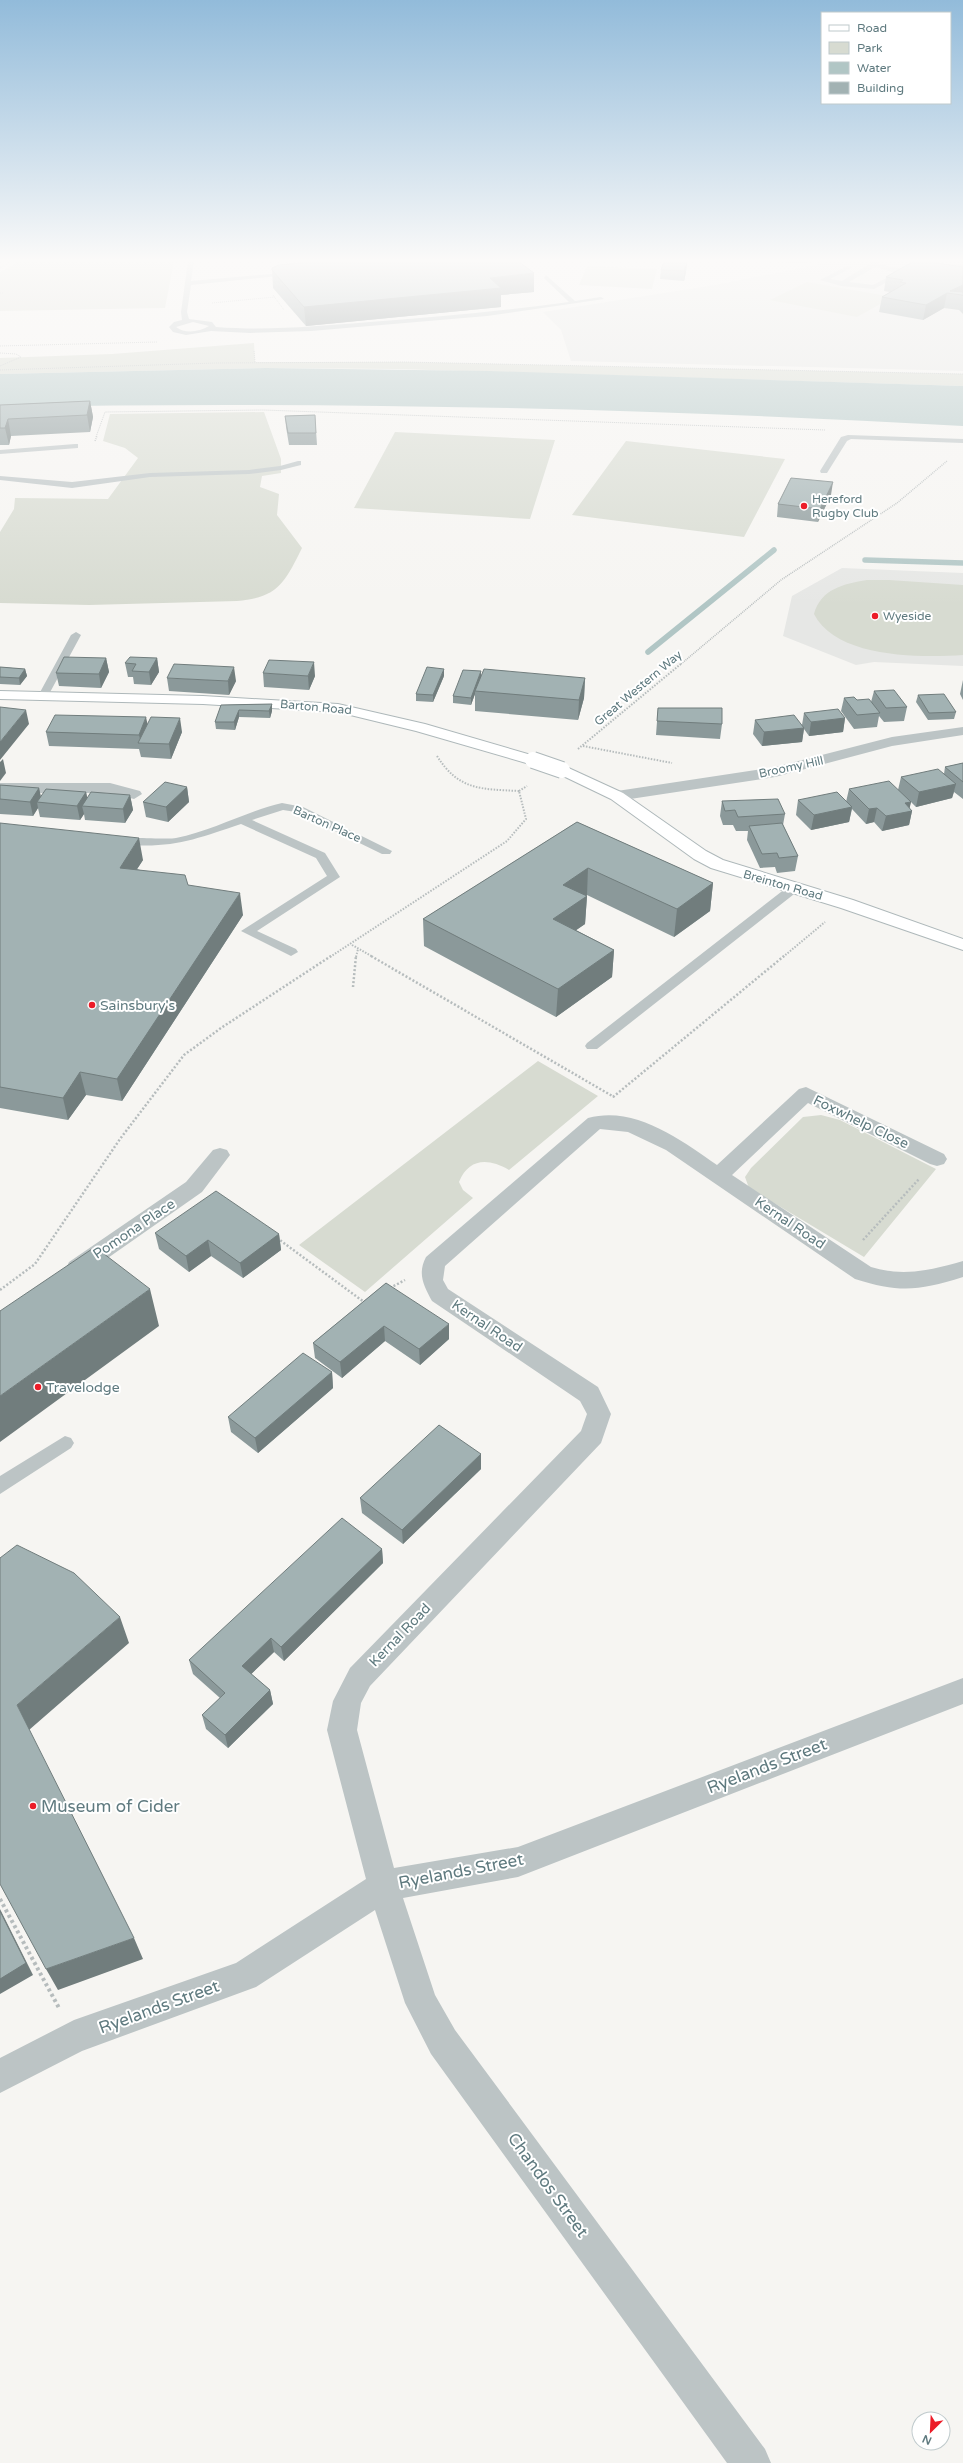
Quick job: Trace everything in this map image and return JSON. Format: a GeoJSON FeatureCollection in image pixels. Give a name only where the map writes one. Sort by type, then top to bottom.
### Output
{"type":"FeatureCollection","features":[{"type":"Feature","properties":{"kind":"street","name":"Barton Road"},"geometry":{"type":"LineString","coordinates":[[0,695],[314,705],[363,712],[534,760],[562,770],[617,796]]}},
{"type":"Feature","properties":{"kind":"street","name":"Broomy Hill"},"geometry":{"type":"LineString","coordinates":[[617,796],[775,772],[892,742],[963,731]]}},
{"type":"Feature","properties":{"kind":"street"},"geometry":{"type":"LineString","coordinates":[[0,788],[110,788],[134,794]]}},
{"type":"Feature","properties":{"kind":"street","name":"Breinton Road"},"geometry":{"type":"LineString","coordinates":[[617,796],[711,861],[744,874],[847,904],[963,945]]}},
{"type":"Feature","properties":{"kind":"street","name":"Foxwhelp Close"},"geometry":{"type":"LineString","coordinates":[[719,1175],[806,1094],[937,1160]]}},
{"type":"Feature","properties":{"kind":"street","name":"Kernal Road"},"geometry":{"type":"LineString","coordinates":[[383,1886],[342,1730],[347,1701],[360,1677],[592,1436],[599,1414],[589,1394],[440,1295],[432,1280],[434,1263],[595,1123],[622,1122],[648,1132],[719,1175],[864,1273],[888,1282],[906,1283],[924,1281],[963,1269]]}},
{"type":"Feature","properties":{"kind":"street","name":"Pomona Place"},"geometry":{"type":"LineString","coordinates":[[60,1279],[194,1187],[220,1155]]}},
{"type":"Feature","properties":{"kind":"street","name":"Ryelands Street"},"geometry":{"type":"LineString","coordinates":[[0,2076],[74,2037],[245,1976],[383,1886],[518,1862],[963,1691]]}},
{"type":"Feature","properties":{"kind":"street","name":"Chandos Street"},"geometry":{"type":"LineString","coordinates":[[383,1886],[421,2003],[443,2042],[752,2463]]}},
{"type":"Feature","properties":{"kind":"lane"},"geometry":{"type":"LineString","coordinates":[[824,471],[844,439],[851,437],[963,441]]}},
{"type":"Feature","properties":{"kind":"lane"},"geometry":{"type":"LineString","coordinates":[[0,452],[75,446]]}},
{"type":"Feature","properties":{"kind":"lane"},"geometry":{"type":"LineString","coordinates":[[0,478],[72,485],[150,475],[249,472],[281,468],[298,463]]}},
{"type":"Feature","properties":{"kind":"lane"},"geometry":{"type":"LineString","coordinates":[[43,696],[76,635]]}},
{"type":"Feature","properties":{"kind":"lane","name":"Barton Place"},"geometry":{"type":"LineString","coordinates":[[110,840],[149,843],[178,841],[244,821],[274,808],[290,807],[386,851]]}},
{"type":"Feature","properties":{"kind":"lane"},"geometry":{"type":"LineString","coordinates":[[244,821],[321,856],[334,876],[247,930],[291,952]]}},
{"type":"Feature","properties":{"kind":"lane"},"geometry":{"type":"LineString","coordinates":[[592,1046],[794,888]]}},
{"type":"Feature","properties":{"kind":"lane"},"geometry":{"type":"LineString","coordinates":[[0,1486],[65,1442]]}},
{"type":"Feature","properties":{"kind":"path"},"geometry":{"type":"LineString","coordinates":[[94,444],[104,412],[263,410],[831,430]]}},
{"type":"Feature","properties":{"kind":"path","name":"Great Western Way"},"geometry":{"type":"LineString","coordinates":[[576,750],[781,580],[897,503],[950,459]]}},
{"type":"Feature","properties":{"kind":"path"},"geometry":{"type":"LineString","coordinates":[[420,727],[447,772],[477,789],[519,791],[528,785]]}},
{"type":"Feature","properties":{"kind":"path"},"geometry":{"type":"LineString","coordinates":[[582,746],[694,768],[690,785]]}},
{"type":"Feature","properties":{"kind":"path"},"geometry":{"type":"LineString","coordinates":[[0,1290],[35,1264],[120,1138],[184,1055],[221,1028],[352,945],[507,841],[526,819],[519,791]]}},
{"type":"Feature","properties":{"kind":"path"},"geometry":{"type":"LineString","coordinates":[[352,945],[614,1097],[847,904]]}},
{"type":"Feature","properties":{"kind":"path"},"geometry":{"type":"LineString","coordinates":[[353,987],[355,959],[358,949]]}},
{"type":"Feature","properties":{"kind":"path"},"geometry":{"type":"LineString","coordinates":[[845,1259],[937,1160]]}},
{"type":"Feature","properties":{"kind":"path"},"geometry":{"type":"LineString","coordinates":[[274,1236],[364,1302],[371,1299]]}},
{"type":"Feature","properties":{"kind":"path"},"geometry":{"type":"LineString","coordinates":[[383,1292],[409,1277],[432,1280]]}},
{"type":"Feature","properties":{"kind":"path"},"geometry":{"type":"LineString","coordinates":[[0,1899],[74,2037]]}},
{"type":"Feature","properties":{"kind":"shaded area","name":"Wyeside"},"geometry":{"type":"Polygon","coordinates":[[[842,568],[963,573],[963,666],[874,662],[856,665],[783,636],[792,596],[842,568]]]}},
{"type":"Feature","properties":{"kind":"green space"},"geometry":{"type":"Polygon","coordinates":[[[628,376],[963,376],[963,386],[628,376]]]}},
{"type":"Feature","properties":{"kind":"green space"},"geometry":{"type":"Polygon","coordinates":[[[264,412],[281,459],[281,473],[262,476],[260,487],[279,494],[277,515],[302,548],[285,579],[271,592],[251,599],[237,601],[89,605],[0,603],[0,532],[14,509],[15,498],[108,499],[138,458],[125,448],[103,441],[110,414],[264,412]]]}},
{"type":"Feature","properties":{"kind":"green space"},"geometry":{"type":"Polygon","coordinates":[[[395,432],[555,440],[530,519],[354,508],[395,432]]]}},
{"type":"Feature","properties":{"kind":"green space"},"geometry":{"type":"Polygon","coordinates":[[[626,441],[785,459],[744,537],[572,515],[626,441]]]}},
{"type":"Feature","properties":{"kind":"green space","name":"Wyeside"},"geometry":{"type":"Polygon","coordinates":[[[867,580],[963,585],[963,655],[925,656],[881,652],[859,647],[841,639],[825,629],[814,614],[822,599],[834,589],[850,583],[867,580]]]}},
{"type":"Feature","properties":{"kind":"green space"},"geometry":{"type":"Polygon","coordinates":[[[538,1061],[598,1096],[509,1170],[494,1163],[487,1162],[480,1162],[468,1168],[459,1182],[463,1190],[473,1198],[365,1292],[299,1245],[538,1061]]]}},
{"type":"Feature","properties":{"kind":"green space"},"geometry":{"type":"Polygon","coordinates":[[[821,1115],[840,1120],[936,1169],[864,1257],[749,1188],[745,1177],[751,1168],[803,1117],[821,1115]]]}},
{"type":"Feature","properties":{"kind":"water"},"geometry":{"type":"Polygon","coordinates":[[[0,376],[645,376],[963,386],[963,426],[602,410],[241,405],[0,407],[0,376]]]}},
{"type":"Feature","properties":{"kind":"building"},"geometry":{"type":"Polygon","coordinates":[[[90,401],[87,415],[8,419],[5,428],[0,428],[0,405],[90,401]]]}},
{"type":"Feature","properties":{"kind":"building"},"geometry":{"type":"Polygon","coordinates":[[[315,415],[316,433],[288,433],[285,416],[315,415]]]}},
{"type":"Feature","properties":{"kind":"building"},"geometry":{"type":"Polygon","coordinates":[[[791,478],[833,482],[820,509],[778,504],[791,478]]]}},
{"type":"Feature","properties":{"kind":"building"},"geometry":{"type":"Polygon","coordinates":[[[64,657],[106,658],[99,674],[56,673],[64,657]]]}},
{"type":"Feature","properties":{"kind":"building"},"geometry":{"type":"Polygon","coordinates":[[[130,657],[157,658],[149,672],[132,671],[136,664],[125,663],[130,657]]]}},
{"type":"Feature","properties":{"kind":"building"},"geometry":{"type":"Polygon","coordinates":[[[269,660],[314,662],[308,676],[263,673],[269,660]]]}},
{"type":"Feature","properties":{"kind":"building"},"geometry":{"type":"Polygon","coordinates":[[[174,664],[234,667],[228,681],[167,678],[174,664]]]}},
{"type":"Feature","properties":{"kind":"building"},"geometry":{"type":"Polygon","coordinates":[[[0,667],[25,669],[19,678],[0,677],[0,667]]]}},
{"type":"Feature","properties":{"kind":"building"},"geometry":{"type":"Polygon","coordinates":[[[427,667],[444,669],[433,695],[416,694],[427,667]]]}},
{"type":"Feature","properties":{"kind":"building"},"geometry":{"type":"Polygon","coordinates":[[[484,669],[585,678],[579,700],[475,691],[484,669]]]}},
{"type":"Feature","properties":{"kind":"building"},"geometry":{"type":"Polygon","coordinates":[[[463,670],[481,671],[471,698],[453,696],[463,670]]]}},
{"type":"Feature","properties":{"kind":"building"},"geometry":{"type":"Polygon","coordinates":[[[894,690],[907,707],[886,708],[874,691],[894,690]]]}},
{"type":"Feature","properties":{"kind":"building"},"geometry":{"type":"Polygon","coordinates":[[[944,694],[956,712],[929,713],[918,695],[944,694]]]}},
{"type":"Feature","properties":{"kind":"building"},"geometry":{"type":"Polygon","coordinates":[[[854,697],[857,700],[869,699],[880,713],[857,715],[844,698],[854,697]]]}},
{"type":"Feature","properties":{"kind":"building"},"geometry":{"type":"Polygon","coordinates":[[[272,704],[269,711],[239,710],[234,722],[215,722],[221,705],[272,704]]]}},
{"type":"Feature","properties":{"kind":"building"},"geometry":{"type":"Polygon","coordinates":[[[0,707],[26,710],[0,742],[0,707]]]}},
{"type":"Feature","properties":{"kind":"building"},"geometry":{"type":"Polygon","coordinates":[[[658,708],[722,708],[722,724],[657,721],[658,708]]]}},
{"type":"Feature","properties":{"kind":"building"},"geometry":{"type":"Polygon","coordinates":[[[838,709],[845,718],[811,722],[804,713],[838,709]]]}},
{"type":"Feature","properties":{"kind":"building"},"geometry":{"type":"Polygon","coordinates":[[[55,715],[146,717],[139,735],[46,732],[55,715]]]}},
{"type":"Feature","properties":{"kind":"building"},"geometry":{"type":"Polygon","coordinates":[[[794,715],[804,728],[764,732],[755,720],[794,715]]]}},
{"type":"Feature","properties":{"kind":"building"},"geometry":{"type":"Polygon","coordinates":[[[151,717],[180,718],[169,744],[138,743],[151,717]]]}},
{"type":"Feature","properties":{"kind":"building"},"geometry":{"type":"Polygon","coordinates":[[[963,763],[963,782],[945,767],[963,763]]]}},
{"type":"Feature","properties":{"kind":"building"},"geometry":{"type":"Polygon","coordinates":[[[938,769],[956,784],[919,792],[901,777],[938,769]]]}},
{"type":"Feature","properties":{"kind":"building"},"geometry":{"type":"Polygon","coordinates":[[[889,781],[911,802],[905,803],[912,811],[886,816],[877,808],[869,809],[849,789],[889,781]]]}},
{"type":"Feature","properties":{"kind":"building"},"geometry":{"type":"Polygon","coordinates":[[[165,782],[187,787],[166,807],[143,802],[165,782]]]}},
{"type":"Feature","properties":{"kind":"building"},"geometry":{"type":"Polygon","coordinates":[[[0,785],[39,788],[30,802],[0,799],[0,785]]]}},
{"type":"Feature","properties":{"kind":"building"},"geometry":{"type":"Polygon","coordinates":[[[46,789],[86,792],[77,806],[37,802],[46,789]]]}},
{"type":"Feature","properties":{"kind":"building"},"geometry":{"type":"Polygon","coordinates":[[[91,792],[130,795],[123,809],[82,806],[91,792]]]}},
{"type":"Feature","properties":{"kind":"building"},"geometry":{"type":"Polygon","coordinates":[[[837,792],[852,807],[814,815],[798,800],[837,792]]]}},
{"type":"Feature","properties":{"kind":"building"},"geometry":{"type":"Polygon","coordinates":[[[778,799],[785,814],[738,817],[735,810],[725,811],[722,801],[778,799]]]}},
{"type":"Feature","properties":{"kind":"building"},"geometry":{"type":"Polygon","coordinates":[[[577,822],[713,883],[677,909],[588,868],[563,885],[587,896],[553,919],[614,950],[558,989],[423,919],[577,822]]]}},
{"type":"Feature","properties":{"kind":"building","name":"Sainsbury's"},"geometry":{"type":"Polygon","coordinates":[[[0,823],[139,838],[120,868],[185,875],[188,885],[240,893],[117,1079],[80,1072],[63,1098],[0,1087],[0,823]]]}},
{"type":"Feature","properties":{"kind":"building"},"geometry":{"type":"Polygon","coordinates":[[[782,823],[798,856],[779,858],[777,853],[762,854],[749,826],[782,823]]]}},
{"type":"Feature","properties":{"kind":"building"},"geometry":{"type":"Polygon","coordinates":[[[216,1191],[279,1234],[240,1263],[208,1240],[186,1256],[155,1233],[216,1191]]]}},
{"type":"Feature","properties":{"kind":"building"},"geometry":{"type":"Polygon","coordinates":[[[95,1247],[150,1289],[0,1396],[0,1311],[95,1247]]]}},
{"type":"Feature","properties":{"kind":"building"},"geometry":{"type":"Polygon","coordinates":[[[386,1283],[449,1324],[419,1349],[384,1326],[340,1362],[313,1343],[386,1283]]]}},
{"type":"Feature","properties":{"kind":"building"},"geometry":{"type":"Polygon","coordinates":[[[303,1353],[332,1372],[255,1438],[228,1417],[303,1353]]]}},
{"type":"Feature","properties":{"kind":"building"},"geometry":{"type":"Polygon","coordinates":[[[439,1425],[481,1454],[402,1530],[360,1498],[439,1425]]]}},
{"type":"Feature","properties":{"kind":"building"},"geometry":{"type":"Polygon","coordinates":[[[342,1518],[382,1549],[281,1647],[271,1638],[242,1666],[270,1690],[225,1735],[202,1715],[225,1693],[189,1660],[342,1518]]]}},
{"type":"Feature","properties":{"kind":"building","name":"Museum of Cider"},"geometry":{"type":"Polygon","coordinates":[[[17,1545],[74,1573],[120,1617],[17,1705],[134,1938],[46,1969],[0,1884],[0,1558],[17,1545]]]}},
{"type":"Feature","properties":{"kind":"building"},"geometry":{"type":"Polygon","coordinates":[[[0,1911],[26,1963],[0,1979],[0,1911]]]}},
{"type":"Feature","properties":{"kind":"waterway"},"geometry":{"type":"LineString","coordinates":[[648,652],[774,550]]}},
{"type":"Feature","properties":{"kind":"waterway"},"geometry":{"type":"LineString","coordinates":[[865,560],[963,563]]}},
{"type":"Feature","properties":{"kind":"place","name":"Hereford Rugby Club"},"geometry":{"type":"Point","coordinates":[804,506]}},
{"type":"Feature","properties":{"kind":"place","name":"Wyeside"},"geometry":{"type":"Point","coordinates":[875,616]}},
{"type":"Feature","properties":{"kind":"place","name":"Sainsbury's"},"geometry":{"type":"Point","coordinates":[92,1005]}},
{"type":"Feature","properties":{"kind":"place","name":"Travelodge"},"geometry":{"type":"Point","coordinates":[38,1387]}},
{"type":"Feature","properties":{"kind":"place","name":"Museum of Cider"},"geometry":{"type":"Point","coordinates":[33,1806]}}]}
